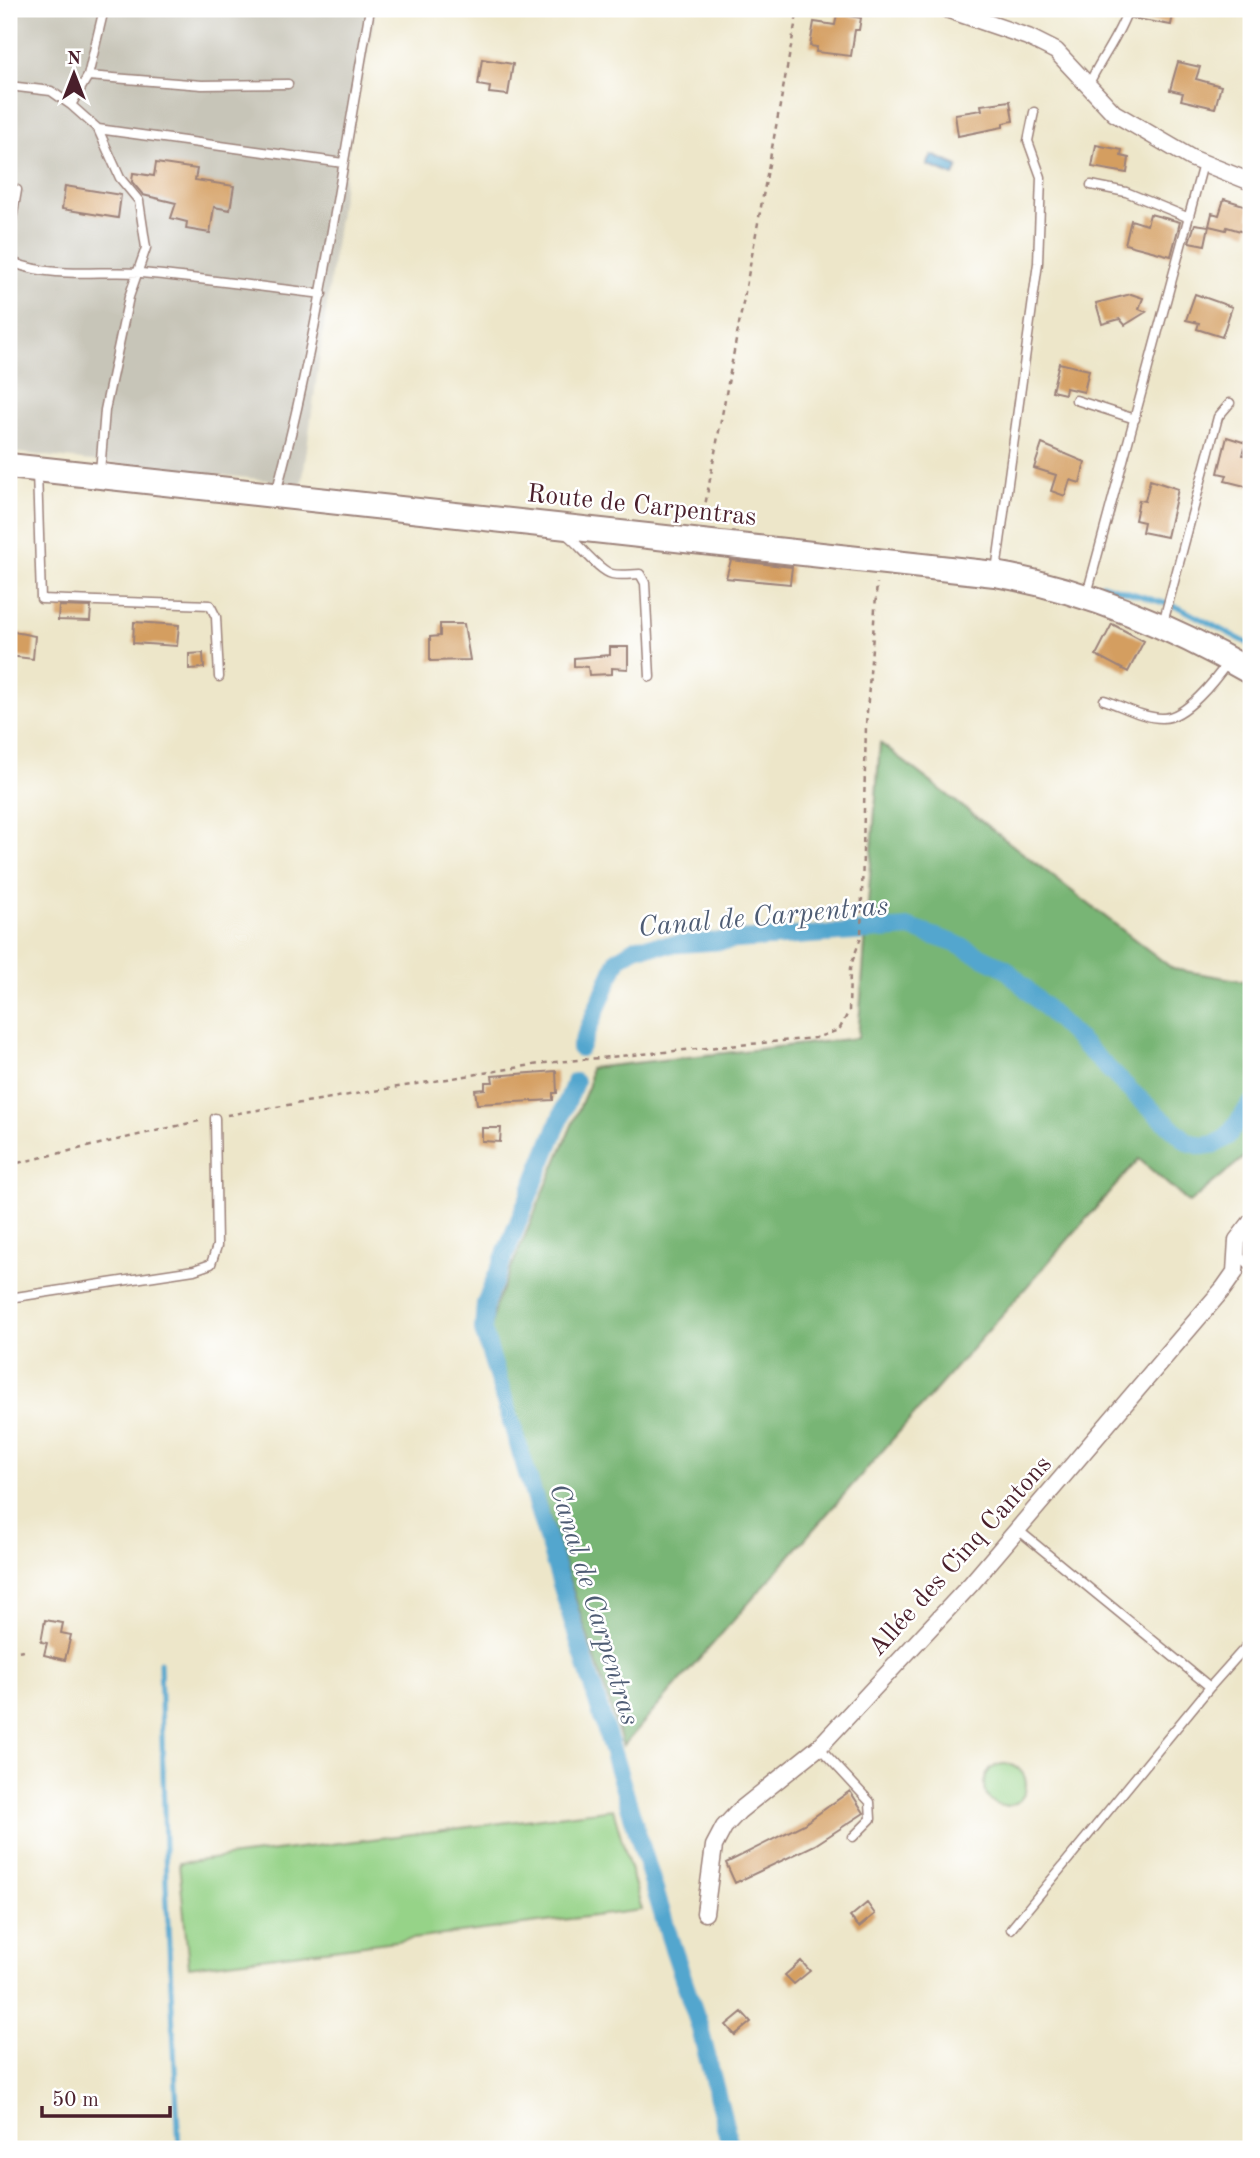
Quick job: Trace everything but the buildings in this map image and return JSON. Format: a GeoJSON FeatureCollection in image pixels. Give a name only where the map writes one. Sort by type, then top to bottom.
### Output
{"type":"FeatureCollection","features":[{"type":"Feature","properties":{"kind":"main road","name":"Route de Carpentras"},"geometry":{"type":"LineString","coordinates":[[9,466],[879,559],[995,574],[1044,583],[1086,596],[1163,625],[1241,666]]}},
{"type":"Feature","properties":{"kind":"street"},"geometry":{"type":"LineString","coordinates":[[946,9],[1028,37],[1056,51],[1114,113],[1203,164],[1251,182]]}},
{"type":"Feature","properties":{"kind":"street","name":"Allée des Cinq Cantons"},"geometry":{"type":"LineString","coordinates":[[705,1913],[714,1846],[724,1827],[739,1811],[819,1747],[1017,1529],[1223,1289],[1235,1272],[1237,1240],[1251,1222]]}},
{"type":"Feature","properties":{"kind":"lane"},"geometry":{"type":"LineString","coordinates":[[71,105],[88,76],[104,9]]}},
{"type":"Feature","properties":{"kind":"lane"},"geometry":{"type":"LineString","coordinates":[[276,494],[301,399],[369,9]]}},
{"type":"Feature","properties":{"kind":"lane"},"geometry":{"type":"LineString","coordinates":[[1088,86],[1100,58],[1122,29],[1128,9]]}},
{"type":"Feature","properties":{"kind":"lane"},"geometry":{"type":"LineString","coordinates":[[88,76],[202,85],[288,84]]}},
{"type":"Feature","properties":{"kind":"lane"},"geometry":{"type":"LineString","coordinates":[[9,86],[51,91],[71,105],[98,129],[120,178],[139,201],[146,248],[130,297],[105,410],[99,475]]}},
{"type":"Feature","properties":{"kind":"lane"},"geometry":{"type":"LineString","coordinates":[[995,574],[1038,263],[1041,177],[1028,141],[1034,112]]}},
{"type":"Feature","properties":{"kind":"lane"},"geometry":{"type":"LineString","coordinates":[[98,129],[343,163]]}},
{"type":"Feature","properties":{"kind":"lane"},"geometry":{"type":"LineString","coordinates":[[1086,596],[1203,164]]}},
{"type":"Feature","properties":{"kind":"lane"},"geometry":{"type":"LineString","coordinates":[[1091,185],[1126,192],[1187,217]]}},
{"type":"Feature","properties":{"kind":"lane"},"geometry":{"type":"LineString","coordinates":[[9,237],[17,190]]}},
{"type":"Feature","properties":{"kind":"lane"},"geometry":{"type":"LineString","coordinates":[[9,243],[14,263],[34,271],[95,275],[138,273],[321,294]]}},
{"type":"Feature","properties":{"kind":"lane"},"geometry":{"type":"LineString","coordinates":[[1076,400],[1135,419]]}},
{"type":"Feature","properties":{"kind":"lane"},"geometry":{"type":"LineString","coordinates":[[1163,625],[1218,417],[1230,403]]}},
{"type":"Feature","properties":{"kind":"lane"},"geometry":{"type":"LineString","coordinates":[[37,468],[41,599],[210,605],[216,617],[219,677]]}},
{"type":"Feature","properties":{"kind":"lane"},"geometry":{"type":"LineString","coordinates":[[553,524],[583,547],[596,565],[611,574],[640,574],[645,583],[650,677]]}},
{"type":"Feature","properties":{"kind":"lane"},"geometry":{"type":"LineString","coordinates":[[1104,700],[1165,719],[1180,713],[1241,666]]}},
{"type":"Feature","properties":{"kind":"lane"},"geometry":{"type":"LineString","coordinates":[[9,1298],[194,1270],[211,1264],[217,1245],[215,1118]]}},
{"type":"Feature","properties":{"kind":"lane"},"geometry":{"type":"LineString","coordinates":[[1237,1254],[1251,1266]]}},
{"type":"Feature","properties":{"kind":"lane"},"geometry":{"type":"LineString","coordinates":[[1017,1529],[1210,1687]]}},
{"type":"Feature","properties":{"kind":"lane"},"geometry":{"type":"LineString","coordinates":[[1011,1929],[1251,1641]]}},
{"type":"Feature","properties":{"kind":"lane"},"geometry":{"type":"LineString","coordinates":[[819,1747],[870,1802],[871,1819],[853,1837]]}},
{"type":"Feature","properties":{"kind":"path"},"geometry":{"type":"LineString","coordinates":[[698,540],[798,9]]}},
{"type":"Feature","properties":{"kind":"path"},"geometry":{"type":"LineString","coordinates":[[9,1165],[215,1118],[545,1063],[816,1038],[839,1030],[849,1011],[850,968],[861,937],[866,725],[879,559]]}},
{"type":"Feature","properties":{"kind":"path"},"geometry":{"type":"LineString","coordinates":[[9,1616],[16,1616]]}},
{"type":"Feature","properties":{"kind":"path"},"geometry":{"type":"LineString","coordinates":[[9,1652],[24,1650]]}},
{"type":"Feature","properties":{"kind":"shaded area"},"geometry":{"type":"Polygon","coordinates":[[[9,9],[376,9],[350,138],[302,484],[9,452],[9,9]]]}},
{"type":"Feature","properties":{"kind":"green space"},"geometry":{"type":"Polygon","coordinates":[[[880,743],[1173,969],[1251,982],[1251,1127],[1248,1154],[1189,1203],[1139,1159],[623,1746],[490,1333],[495,1306],[589,1085],[590,1068],[858,1038],[880,743]]]}},
{"type":"Feature","properties":{"kind":"green space"},"geometry":{"type":"Polygon","coordinates":[[[1005,1764],[1020,1770],[1026,1785],[1020,1800],[1005,1806],[990,1800],[984,1785],[990,1770],[1005,1764]]]}},
{"type":"Feature","properties":{"kind":"green space"},"geometry":{"type":"Polygon","coordinates":[[[613,1809],[642,1910],[189,1967],[179,1863],[613,1809]]]}},
{"type":"Feature","properties":{"kind":"water"},"geometry":{"type":"Polygon","coordinates":[[[932,155],[958,166],[954,176],[927,165],[932,155]]]}},
{"type":"Feature","properties":{"kind":"waterway"},"geometry":{"type":"LineString","coordinates":[[1102,584],[1180,608],[1251,645]]}},
{"type":"Feature","properties":{"kind":"waterway","name":"Canal de Carpentras"},"geometry":{"type":"LineString","coordinates":[[580,1048],[618,959],[637,947],[910,928],[954,943],[1005,968],[1132,1092],[1188,1142],[1202,1146],[1216,1144],[1227,1137],[1251,1104]]}},
{"type":"Feature","properties":{"kind":"waterway","name":"Canal de Carpentras"},"geometry":{"type":"LineString","coordinates":[[575,1082],[485,1304],[483,1330],[670,1939],[699,2025],[731,2149]]}},
{"type":"Feature","properties":{"kind":"waterway"},"geometry":{"type":"LineString","coordinates":[[160,1662],[166,1884],[179,2149]]}}]}
